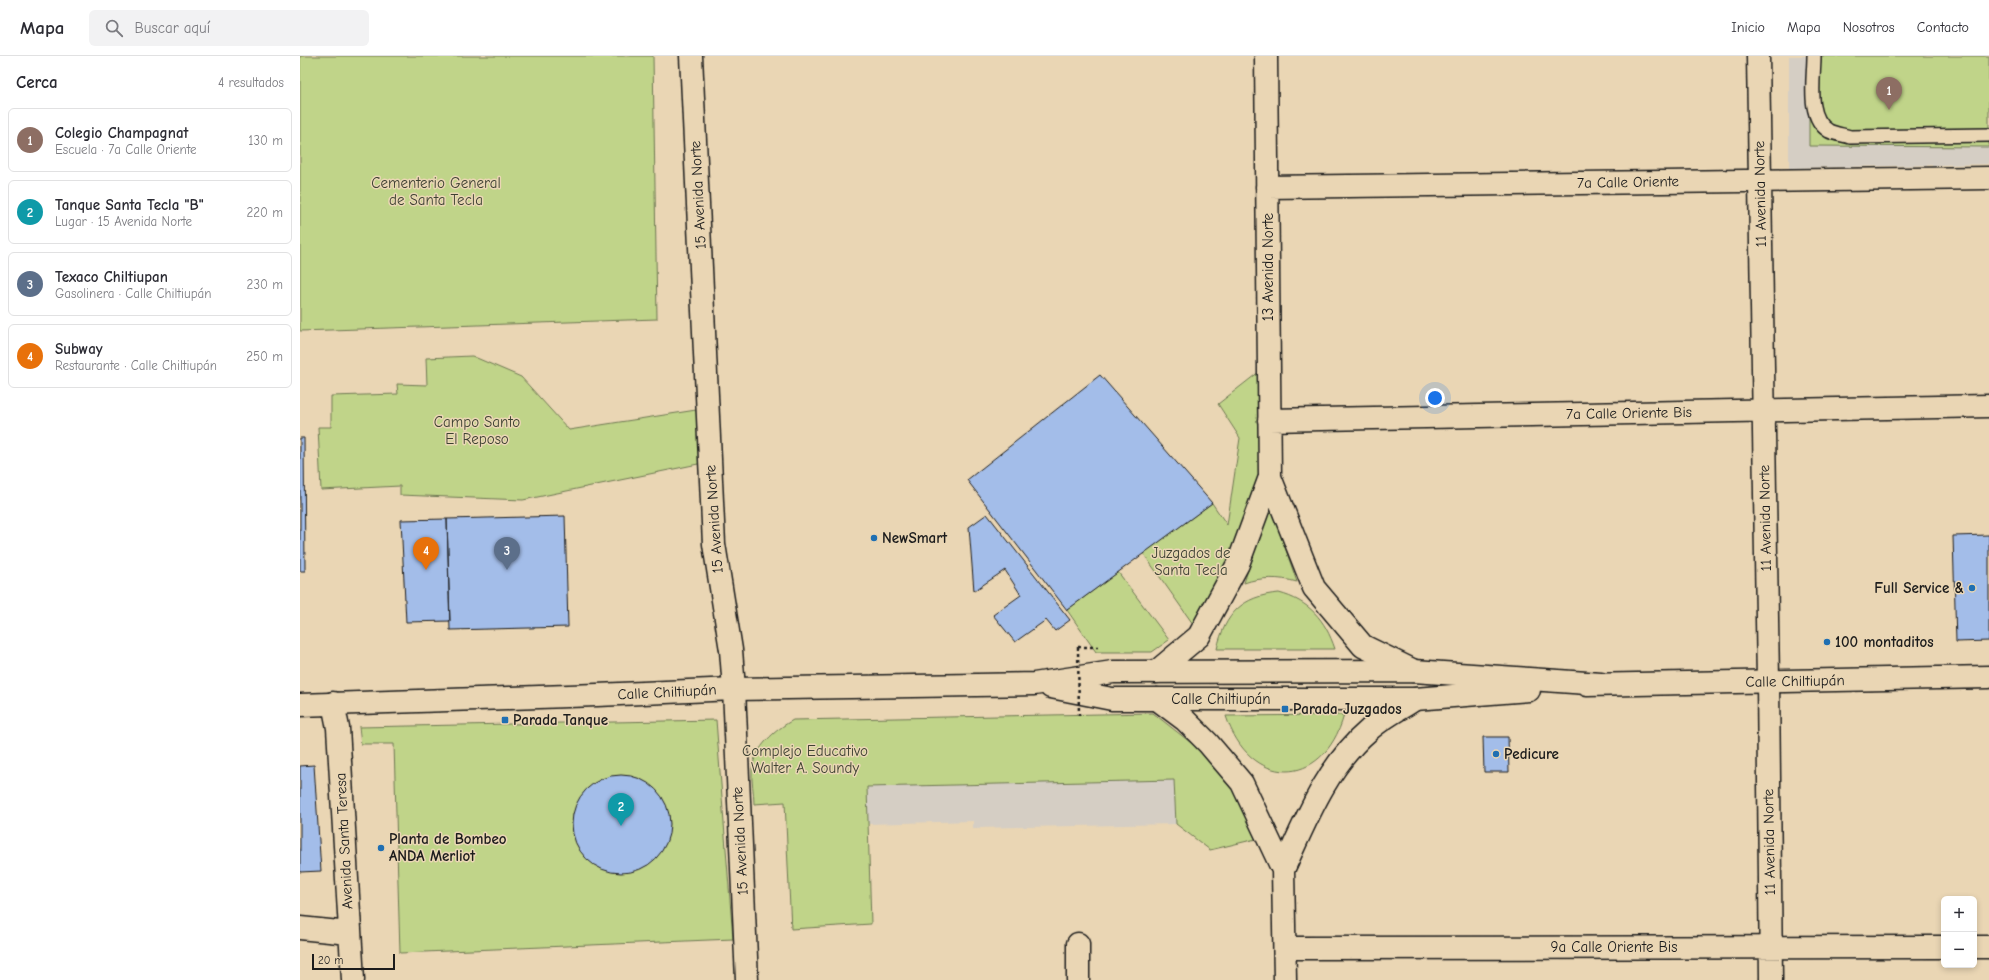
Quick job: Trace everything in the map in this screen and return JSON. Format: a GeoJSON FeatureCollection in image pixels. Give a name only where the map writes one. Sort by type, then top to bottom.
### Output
{"type":"FeatureCollection","features":[{"type":"Feature","properties":{"kind":"street","name":"15 Avenida Norte"},"geometry":{"type":"LineString","coordinates":[[691,56],[714,544],[731,650],[734,689],[747,980]]}},
{"type":"Feature","properties":{"kind":"street","name":"13 Avenida Norte"},"geometry":{"type":"LineString","coordinates":[[1266,56],[1270,477],[1314,588],[1363,646],[1414,670]]}},
{"type":"Feature","properties":{"kind":"street","name":"11 Avenida Norte"},"geometry":{"type":"LineString","coordinates":[[1758,56],[1768,681],[1770,980]]}},
{"type":"Feature","properties":{"kind":"street","name":"7a Calle Oriente"},"geometry":{"type":"LineString","coordinates":[[1267,186],[1989,178]]}},
{"type":"Feature","properties":{"kind":"street","name":"7a Calle Oriente Bis"},"geometry":{"type":"LineString","coordinates":[[1269,420],[1989,406]]}},
{"type":"Feature","properties":{"kind":"street","name":"13 Avenida Norte"},"geometry":{"type":"LineString","coordinates":[[1156,672],[1199,636],[1238,564],[1270,477]]}},
{"type":"Feature","properties":{"kind":"street","name":"Calle Chiltiupán"},"geometry":{"type":"LineString","coordinates":[[300,705],[597,696],[734,689],[1034,684],[1113,672],[1414,670],[1601,684]]}},
{"type":"Feature","properties":{"kind":"street","name":"Calle Chiltiupán"},"geometry":{"type":"LineString","coordinates":[[1034,684],[1112,699],[1415,699],[1601,684],[1989,677]]}},
{"type":"Feature","properties":{"kind":"street"},"geometry":{"type":"LineString","coordinates":[[1156,699],[1184,720],[1208,743],[1242,783],[1283,870],[1286,980]]}},
{"type":"Feature","properties":{"kind":"street"},"geometry":{"type":"LineString","coordinates":[[1283,870],[1319,791],[1339,763],[1369,730],[1415,699]]}},
{"type":"Feature","properties":{"kind":"street","name":"Avenida Santa Teresa"},"geometry":{"type":"LineString","coordinates":[[333,703],[338,728],[352,980]]}},
{"type":"Feature","properties":{"kind":"street"},"geometry":{"type":"LineString","coordinates":[[300,928],[349,933]]}},
{"type":"Feature","properties":{"kind":"street"},"geometry":{"type":"LineString","coordinates":[[1078,944],[1078,980]]}},
{"type":"Feature","properties":{"kind":"street","name":"9a Calle Oriente Bis"},"geometry":{"type":"LineString","coordinates":[[1285,948],[1941,947]]}},
{"type":"Feature","properties":{"kind":"street"},"geometry":{"type":"LineString","coordinates":[[1977,947],[1989,947]]}},
{"type":"Feature","properties":{"kind":"lane"},"geometry":{"type":"LineString","coordinates":[[1814,56],[1814,105],[1819,122],[1830,131],[1850,137],[1989,135]]}},
{"type":"Feature","properties":{"kind":"path"},"geometry":{"type":"LineString","coordinates":[[1078,647],[1079,717]]}},
{"type":"Feature","properties":{"kind":"shaded area"},"geometry":{"type":"Polygon","coordinates":[[[1789,56],[1989,56],[1989,164],[1789,168],[1789,56]]]}},
{"type":"Feature","properties":{"kind":"shaded area","name":"Complejo Educativo Walter A. Soundy"},"geometry":{"type":"Polygon","coordinates":[[[1175,780],[1176,824],[973,828],[973,821],[868,824],[867,787],[1175,780]]]}},
{"type":"Feature","properties":{"kind":"green space","name":"Cementerio General de Santa Tecla"},"geometry":{"type":"Polygon","coordinates":[[[300,56],[653,56],[657,319],[300,331],[300,56]]]}},
{"type":"Feature","properties":{"kind":"green space"},"geometry":{"type":"Polygon","coordinates":[[[1809,56],[1989,56],[1989,147],[1809,146],[1809,56]]]}},
{"type":"Feature","properties":{"kind":"green space","name":"Campo Santo El Reposo"},"geometry":{"type":"Polygon","coordinates":[[[472,356],[521,377],[569,430],[696,410],[703,463],[523,500],[400,495],[400,486],[321,490],[318,427],[331,427],[331,396],[398,394],[397,384],[427,385],[426,358],[472,356]]]}},
{"type":"Feature","properties":{"kind":"green space","name":"Juzgados de Santa Tecla"},"geometry":{"type":"Polygon","coordinates":[[[1264,368],[1263,478],[1232,562],[1193,624],[1143,553],[1212,503],[1227,525],[1240,438],[1218,404],[1264,368]]]}},
{"type":"Feature","properties":{"kind":"green space"},"geometry":{"type":"Polygon","coordinates":[[[1269,501],[1297,582],[1270,578],[1244,583],[1269,501]]]}},
{"type":"Feature","properties":{"kind":"green space","name":"Juzgados de Santa Tecla"},"geometry":{"type":"Polygon","coordinates":[[[1118,572],[1169,640],[1152,652],[1096,652],[1067,610],[1118,572]]]}},
{"type":"Feature","properties":{"kind":"green space"},"geometry":{"type":"Polygon","coordinates":[[[1279,593],[1290,596],[1307,606],[1321,620],[1335,649],[1217,649],[1225,626],[1237,609],[1255,598],[1279,593]]]}},
{"type":"Feature","properties":{"kind":"green space","name":"Complejo Educativo Walter A. Soundy"},"geometry":{"type":"Polygon","coordinates":[[[1153,713],[1195,746],[1235,791],[1256,839],[1210,850],[1176,824],[1174,780],[867,787],[871,924],[791,929],[785,802],[754,804],[752,769],[757,753],[767,740],[779,729],[793,720],[1153,713]]]}},
{"type":"Feature","properties":{"kind":"green space"},"geometry":{"type":"Polygon","coordinates":[[[1344,715],[1334,740],[1320,757],[1304,768],[1286,771],[1268,767],[1251,757],[1237,740],[1226,716],[1344,715]]]}},
{"type":"Feature","properties":{"kind":"green space","name":"Planta de Bombeo ANDA Merliot"},"geometry":{"type":"Polygon","coordinates":[[[716,720],[733,939],[400,953],[394,744],[361,744],[359,727],[716,720]]]}},
{"type":"Feature","properties":{"kind":"building","name":"Juzgados de Santa Tecla"},"geometry":{"type":"Polygon","coordinates":[[[1100,375],[1212,503],[1067,610],[967,480],[1100,375]]]}},
{"type":"Feature","properties":{"kind":"building"},"geometry":{"type":"Polygon","coordinates":[[[300,438],[304,438],[305,571],[300,571],[300,438]]]}},
{"type":"Feature","properties":{"kind":"building"},"geometry":{"type":"Polygon","coordinates":[[[987,514],[1070,620],[1055,631],[1046,620],[1015,642],[993,615],[1021,595],[1005,570],[974,591],[969,527],[987,514]]]}},
{"type":"Feature","properties":{"kind":"building"},"geometry":{"type":"Polygon","coordinates":[[[565,516],[568,627],[450,630],[447,519],[565,516]]]}},
{"type":"Feature","properties":{"kind":"building"},"geometry":{"type":"Polygon","coordinates":[[[447,519],[450,621],[406,622],[401,520],[447,519]]]}},
{"type":"Feature","properties":{"kind":"building","name":"Full Service &"},"geometry":{"type":"Polygon","coordinates":[[[1989,535],[1989,641],[1956,642],[1953,536],[1989,535]]]}},
{"type":"Feature","properties":{"kind":"building","name":"Pedicure"},"geometry":{"type":"Polygon","coordinates":[[[1483,737],[1508,737],[1509,772],[1484,772],[1483,737]]]}},
{"type":"Feature","properties":{"kind":"building"},"geometry":{"type":"Polygon","coordinates":[[[314,765],[321,871],[300,872],[300,766],[314,765]]]}},
{"type":"Feature","properties":{"kind":"building"},"geometry":{"type":"Polygon","coordinates":[[[621,775],[640,778],[656,789],[667,805],[670,824],[667,843],[656,859],[640,870],[621,873],[602,870],[586,859],[575,843],[572,824],[575,805],[586,789],[602,778],[621,775]]]}},
{"type":"Feature","properties":{"kind":"place","name":"Colegio Champagnat"},"geometry":{"type":"Point","coordinates":[1889,110]}},
{"type":"Feature","properties":{"kind":"place","name":"NewSmart"},"geometry":{"type":"Point","coordinates":[874,538]}},
{"type":"Feature","properties":{"kind":"place","name":"Subway"},"geometry":{"type":"Point","coordinates":[426,570]}},
{"type":"Feature","properties":{"kind":"place","name":"Texaco Chiltiupan"},"geometry":{"type":"Point","coordinates":[507,570]}},
{"type":"Feature","properties":{"kind":"place","name":"Full Service &"},"geometry":{"type":"Point","coordinates":[1972,588]}},
{"type":"Feature","properties":{"kind":"place","name":"100 montaditos"},"geometry":{"type":"Point","coordinates":[1827,642]}},
{"type":"Feature","properties":{"kind":"place","name":"Parada Juzgados"},"geometry":{"type":"Point","coordinates":[1285,709]}},
{"type":"Feature","properties":{"kind":"place","name":"Parada Tanque"},"geometry":{"type":"Point","coordinates":[505,720]}},
{"type":"Feature","properties":{"kind":"place","name":"Pedicure"},"geometry":{"type":"Point","coordinates":[1496,754]}},
{"type":"Feature","properties":{"kind":"place","name":"Tanque Santa Tecla \"B\""},"geometry":{"type":"Point","coordinates":[621,826]}},
{"type":"Feature","properties":{"kind":"place","name":"Planta de Bombeo ANDA Merliot"},"geometry":{"type":"Point","coordinates":[381,848]}}]}
